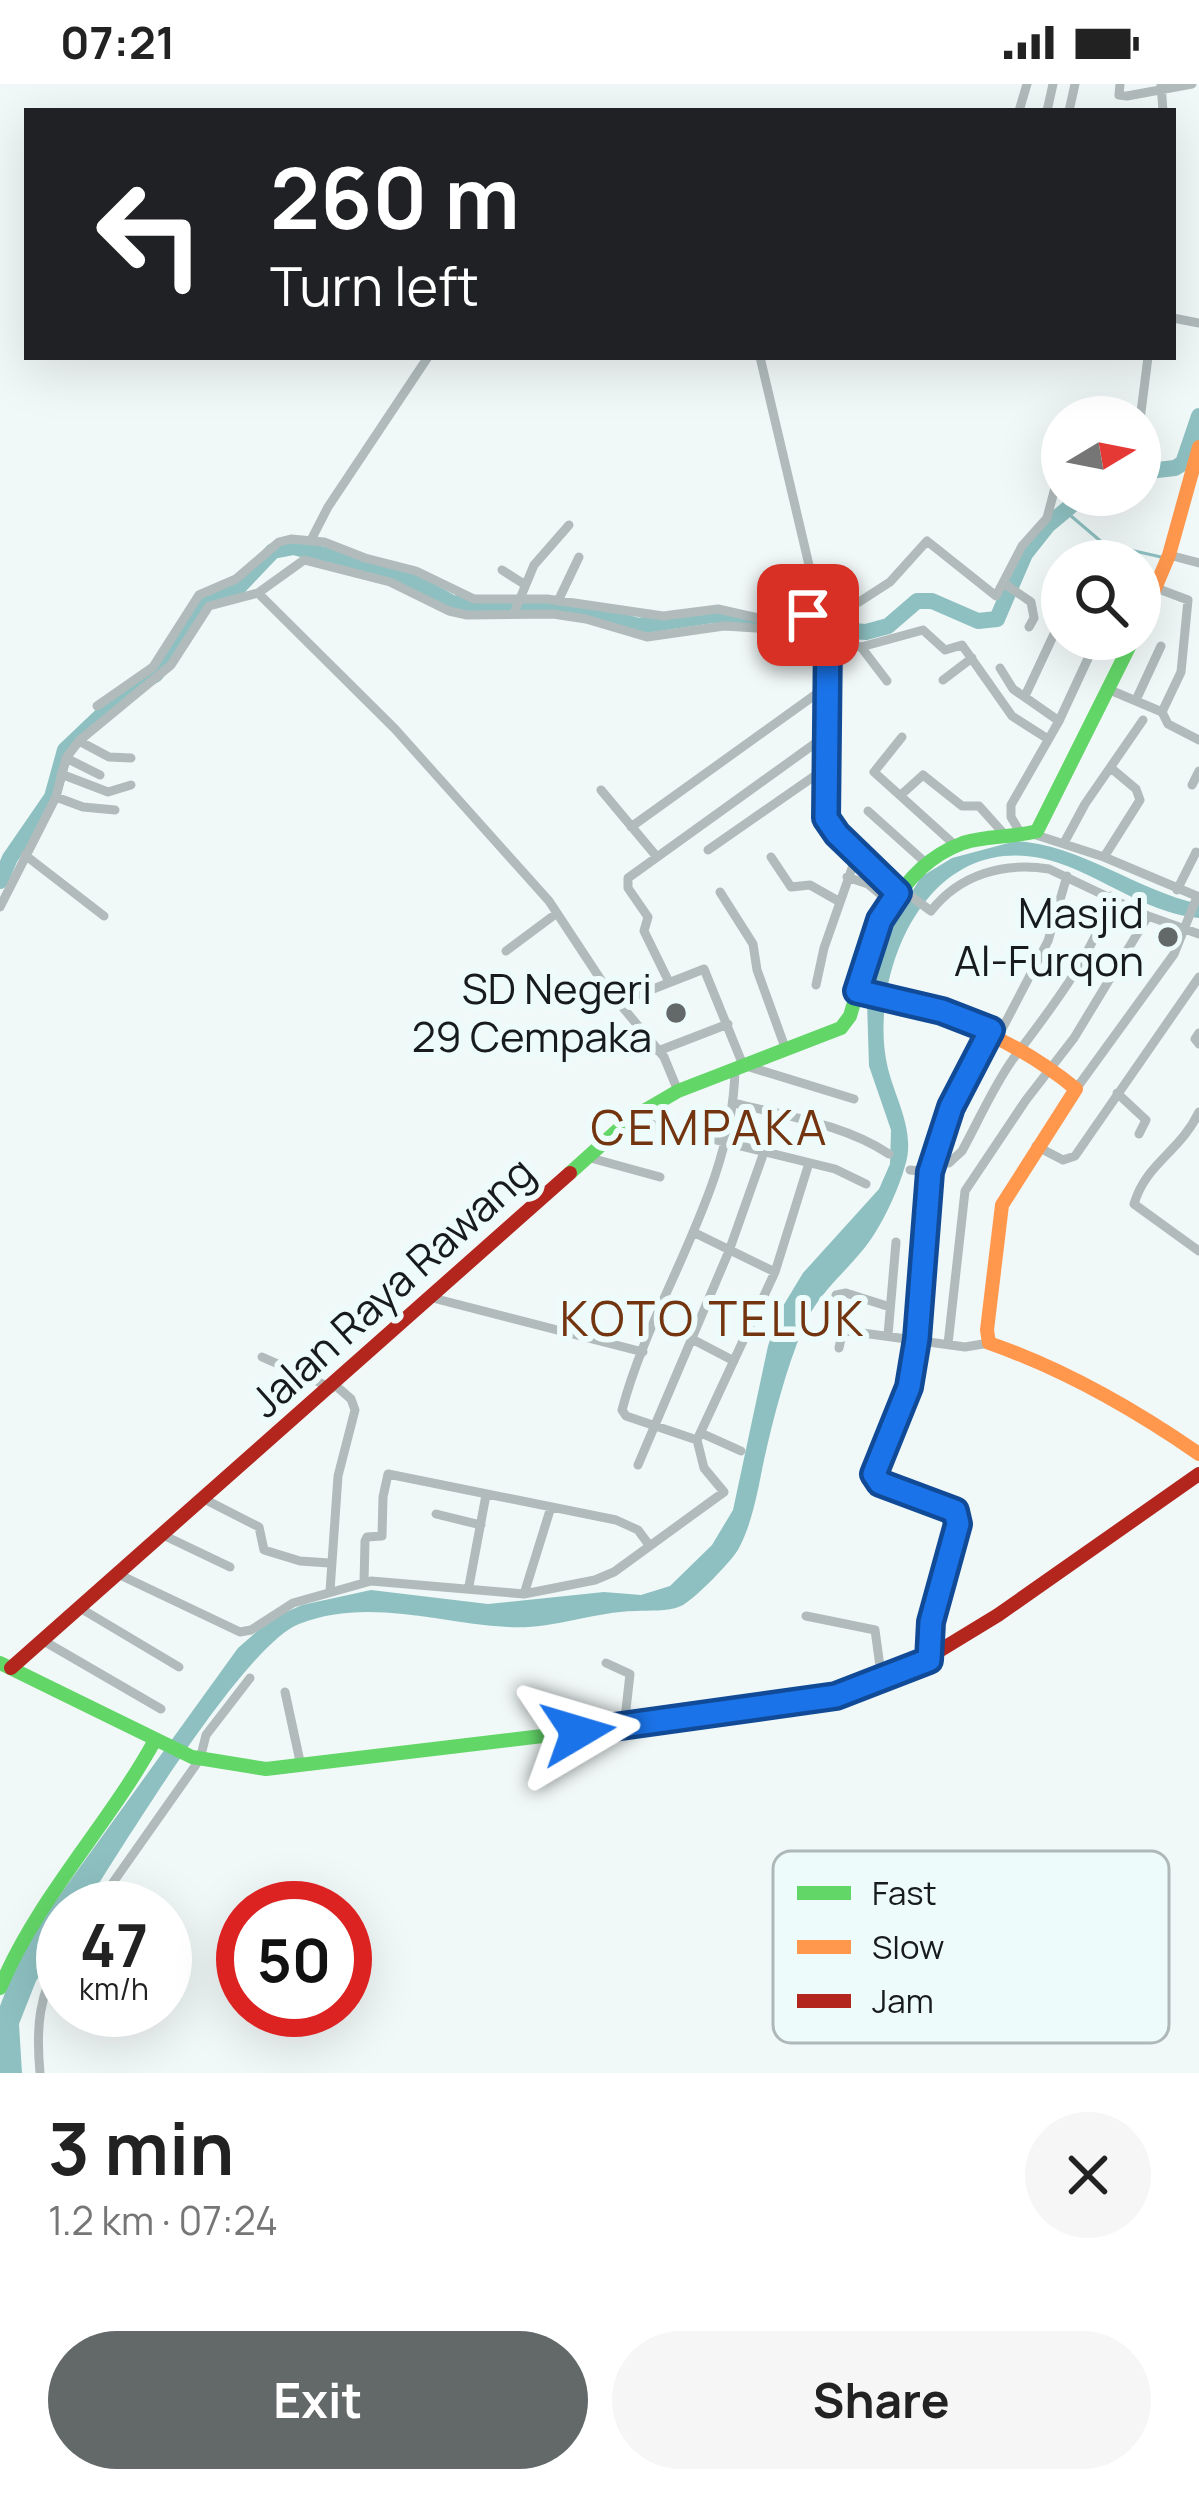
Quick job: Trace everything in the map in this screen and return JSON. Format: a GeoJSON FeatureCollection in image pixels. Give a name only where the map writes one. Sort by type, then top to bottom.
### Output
{"type":"FeatureCollection","features":[{"type":"Feature","properties":{"kind":"main road"},"geometry":{"type":"LineString","coordinates":[[1161,570],[1199,447]]}},
{"type":"Feature","properties":{"kind":"main road"},"geometry":{"type":"LineString","coordinates":[[1020,834],[1110,690],[1124,660]]}},
{"type":"Feature","properties":{"kind":"main road","name":"Jalan Raya Rawang"},"geometry":{"type":"LineString","coordinates":[[5,1665],[120,1575],[630,1120],[678,1091],[841,1028],[861,992],[869,948],[899,894],[926,863],[956,846],[1020,834]]}},
{"type":"Feature","properties":{"kind":"main road"},"geometry":{"type":"LineString","coordinates":[[861,992],[942,1011],[996,1032],[1052,1067],[1076,1089],[1002,1205],[989,1343],[1071,1378],[1148,1419],[1199,1454]]}},
{"type":"Feature","properties":{"kind":"main road"},"geometry":{"type":"LineString","coordinates":[[5,1665],[158,1742],[196,1758],[244,1768],[301,1766],[836,1696],[929,1660],[1199,1474]]}},
{"type":"Feature","properties":{"kind":"main road"},"geometry":{"type":"LineString","coordinates":[[0,1988],[27,1931],[125,1797],[158,1742]]}},
{"type":"Feature","properties":{"kind":"street"},"geometry":{"type":"LineString","coordinates":[[1120,84],[1121,96],[1192,84]]}},
{"type":"Feature","properties":{"kind":"street"},"geometry":{"type":"LineString","coordinates":[[311,540],[426,360]]}},
{"type":"Feature","properties":{"kind":"street"},"geometry":{"type":"LineString","coordinates":[[761,360],[825,628],[826,818],[899,894]]}},
{"type":"Feature","properties":{"kind":"street"},"geometry":{"type":"LineString","coordinates":[[1143,396],[1148,360]]}},
{"type":"Feature","properties":{"kind":"street"},"geometry":{"type":"LineString","coordinates":[[0,907],[56,797],[66,758],[80,741],[171,665],[208,606],[253,594],[300,562],[310,560],[403,587],[467,615],[558,601],[663,616],[825,628],[890,582],[927,541],[996,596],[1009,586],[1022,545],[1048,516]]}},
{"type":"Feature","properties":{"kind":"street"},"geometry":{"type":"LineString","coordinates":[[516,605],[534,565],[568,525]]}},
{"type":"Feature","properties":{"kind":"street"},"geometry":{"type":"LineString","coordinates":[[98,706],[153,667],[199,595],[237,580],[279,542],[311,540],[416,572],[474,599],[586,619],[647,637],[709,618],[825,628],[861,647],[887,681]]}},
{"type":"Feature","properties":{"kind":"street"},"geometry":{"type":"LineString","coordinates":[[1168,555],[1199,563]]}},
{"type":"Feature","properties":{"kind":"street"},"geometry":{"type":"LineString","coordinates":[[558,601],[579,557]]}},
{"type":"Feature","properties":{"kind":"street"},"geometry":{"type":"LineString","coordinates":[[502,570],[524,584]]}},
{"type":"Feature","properties":{"kind":"street"},"geometry":{"type":"LineString","coordinates":[[237,580],[395,729],[557,914],[658,1051],[678,1091]]}},
{"type":"Feature","properties":{"kind":"street"},"geometry":{"type":"LineString","coordinates":[[1009,586],[1031,602],[1034,618],[1029,627]]}},
{"type":"Feature","properties":{"kind":"street"},"geometry":{"type":"LineString","coordinates":[[1161,597],[1188,600],[1186,655],[1162,712]]}},
{"type":"Feature","properties":{"kind":"street"},"geometry":{"type":"LineString","coordinates":[[861,647],[923,630],[945,650],[959,644],[1012,716],[1048,739]]}},
{"type":"Feature","properties":{"kind":"street"},"geometry":{"type":"LineString","coordinates":[[943,680],[972,658]]}},
{"type":"Feature","properties":{"kind":"street"},"geometry":{"type":"LineString","coordinates":[[1025,696],[1042,660]]}},
{"type":"Feature","properties":{"kind":"street"},"geometry":{"type":"LineString","coordinates":[[1020,834],[1011,805],[1087,660]]}},
{"type":"Feature","properties":{"kind":"street"},"geometry":{"type":"LineString","coordinates":[[1136,700],[1155,660]]}},
{"type":"Feature","properties":{"kind":"street"},"geometry":{"type":"LineString","coordinates":[[1000,668],[1006,681],[1059,721]]}},
{"type":"Feature","properties":{"kind":"street"},"geometry":{"type":"LineString","coordinates":[[631,826],[826,687]]}},
{"type":"Feature","properties":{"kind":"street"},"geometry":{"type":"LineString","coordinates":[[1110,690],[1162,712],[1168,724],[1199,740]]}},
{"type":"Feature","properties":{"kind":"street"},"geometry":{"type":"LineString","coordinates":[[1064,843],[1084,804],[1142,720]]}},
{"type":"Feature","properties":{"kind":"street"},"geometry":{"type":"LineString","coordinates":[[668,980],[644,931],[648,917],[627,883],[824,737]]}},
{"type":"Feature","properties":{"kind":"street"},"geometry":{"type":"LineString","coordinates":[[902,737],[874,772],[956,846]]}},
{"type":"Feature","properties":{"kind":"street"},"geometry":{"type":"LineString","coordinates":[[80,741],[109,757],[131,758]]}},
{"type":"Feature","properties":{"kind":"street"},"geometry":{"type":"LineString","coordinates":[[66,758],[100,775]]}},
{"type":"Feature","properties":{"kind":"street"},"geometry":{"type":"LineString","coordinates":[[708,850],[826,768]]}},
{"type":"Feature","properties":{"kind":"street"},"geometry":{"type":"LineString","coordinates":[[1104,857],[1140,800],[1136,789],[1111,768]]}},
{"type":"Feature","properties":{"kind":"street"},"geometry":{"type":"LineString","coordinates":[[1192,785],[1199,771]]}},
{"type":"Feature","properties":{"kind":"street"},"geometry":{"type":"LineString","coordinates":[[61,774],[108,792],[131,785]]}},
{"type":"Feature","properties":{"kind":"street"},"geometry":{"type":"LineString","coordinates":[[902,794],[923,775],[962,806],[980,806],[1020,834],[1104,857],[1197,898],[1174,954],[1076,1089]]}},
{"type":"Feature","properties":{"kind":"street"},"geometry":{"type":"LineString","coordinates":[[601,790],[657,857]]}},
{"type":"Feature","properties":{"kind":"street"},"geometry":{"type":"LineString","coordinates":[[56,797],[83,807],[115,810]]}},
{"type":"Feature","properties":{"kind":"street"},"geometry":{"type":"LineString","coordinates":[[868,811],[926,863]]}},
{"type":"Feature","properties":{"kind":"street"},"geometry":{"type":"LineString","coordinates":[[1177,890],[1196,852]]}},
{"type":"Feature","properties":{"kind":"street"},"geometry":{"type":"LineString","coordinates":[[816,985],[857,854]]}},
{"type":"Feature","properties":{"kind":"street"},"geometry":{"type":"LineString","coordinates":[[25,855],[104,916]]}},
{"type":"Feature","properties":{"kind":"street"},"geometry":{"type":"LineString","coordinates":[[771,857],[791,887],[811,885],[839,902]]}},
{"type":"Feature","properties":{"kind":"street"},"geometry":{"type":"LineString","coordinates":[[847,877],[899,894],[927,910],[955,887],[995,869],[1034,866],[1199,934]]}},
{"type":"Feature","properties":{"kind":"street"},"geometry":{"type":"LineString","coordinates":[[929,1660],[931,1622],[958,1516],[880,1483],[874,1474],[907,1396],[917,1339],[931,1167],[951,1107],[1048,941],[1067,876]]}},
{"type":"Feature","properties":{"kind":"street"},"geometry":{"type":"LineString","coordinates":[[720,892],[753,944],[786,1050]]}},
{"type":"Feature","properties":{"kind":"street"},"geometry":{"type":"LineString","coordinates":[[910,1169],[949,1162],[962,1151],[1013,1059],[1083,956],[1111,896]]}},
{"type":"Feature","properties":{"kind":"street"},"geometry":{"type":"LineString","coordinates":[[506,951],[557,914]]}},
{"type":"Feature","properties":{"kind":"street"},"geometry":{"type":"LineString","coordinates":[[948,1344],[959,1212],[965,1191],[1100,999],[1148,916]]}},
{"type":"Feature","properties":{"kind":"street"},"geometry":{"type":"LineString","coordinates":[[620,1002],[704,969],[728,1024],[739,1066],[724,1141],[622,1410],[626,1416],[741,1451]]}},
{"type":"Feature","properties":{"kind":"street"},"geometry":{"type":"LineString","coordinates":[[1036,1146],[1072,1160],[1199,976]]}},
{"type":"Feature","properties":{"kind":"street"},"geometry":{"type":"LineString","coordinates":[[658,1051],[728,1024]]}},
{"type":"Feature","properties":{"kind":"street"},"geometry":{"type":"LineString","coordinates":[[1199,1033],[1195,1039],[1199,1044]]}},
{"type":"Feature","properties":{"kind":"street"},"geometry":{"type":"LineString","coordinates":[[739,1066],[854,1100]]}},
{"type":"Feature","properties":{"kind":"street"},"geometry":{"type":"LineString","coordinates":[[1118,1093],[1143,1114],[1146,1120],[1139,1134]]}},
{"type":"Feature","properties":{"kind":"street"},"geometry":{"type":"LineString","coordinates":[[734,1103],[824,1126],[875,1144],[889,1154]]}},
{"type":"Feature","properties":{"kind":"street"},"geometry":{"type":"LineString","coordinates":[[1199,1112],[1182,1143],[1145,1178],[1134,1204],[1199,1251]]}},
{"type":"Feature","properties":{"kind":"street"},"geometry":{"type":"LineString","coordinates":[[630,1120],[835,1169],[866,1184]]}},
{"type":"Feature","properties":{"kind":"street"},"geometry":{"type":"LineString","coordinates":[[638,1465],[729,1251],[764,1152]]}},
{"type":"Feature","properties":{"kind":"street"},"geometry":{"type":"LineString","coordinates":[[587,1156],[660,1177]]}},
{"type":"Feature","properties":{"kind":"street"},"geometry":{"type":"LineString","coordinates":[[120,1575],[240,1632],[251,1630],[285,1606],[364,1582],[470,1586],[524,1594],[614,1572],[724,1492],[704,1468],[699,1437],[775,1272],[808,1163]]}},
{"type":"Feature","properties":{"kind":"street"},"geometry":{"type":"LineString","coordinates":[[693,1232],[775,1272]]}},
{"type":"Feature","properties":{"kind":"street"},"geometry":{"type":"LineString","coordinates":[[888,1335],[896,1242]]}},
{"type":"Feature","properties":{"kind":"street"},"geometry":{"type":"LineString","coordinates":[[836,1295],[846,1293],[890,1307]]}},
{"type":"Feature","properties":{"kind":"street"},"geometry":{"type":"LineString","coordinates":[[429,1297],[643,1352]]}},
{"type":"Feature","properties":{"kind":"street"},"geometry":{"type":"LineString","coordinates":[[839,1348],[844,1332],[978,1348],[989,1343]]}},
{"type":"Feature","properties":{"kind":"street"},"geometry":{"type":"LineString","coordinates":[[690,1338],[734,1361]]}},
{"type":"Feature","properties":{"kind":"street"},"geometry":{"type":"LineString","coordinates":[[262,1357],[333,1386],[351,1400],[355,1410],[342,1447],[330,1592]]}},
{"type":"Feature","properties":{"kind":"street"},"geometry":{"type":"LineString","coordinates":[[364,1582],[365,1541],[382,1534],[386,1476],[616,1520],[638,1530],[649,1545]]}},
{"type":"Feature","properties":{"kind":"street"},"geometry":{"type":"LineString","coordinates":[[470,1586],[486,1495]]}},
{"type":"Feature","properties":{"kind":"street"},"geometry":{"type":"LineString","coordinates":[[205,1498],[259,1527],[264,1550],[300,1561],[329,1563]]}},
{"type":"Feature","properties":{"kind":"street"},"geometry":{"type":"LineString","coordinates":[[524,1594],[551,1507]]}},
{"type":"Feature","properties":{"kind":"street"},"geometry":{"type":"LineString","coordinates":[[436,1514],[481,1525]]}},
{"type":"Feature","properties":{"kind":"street"},"geometry":{"type":"LineString","coordinates":[[163,1535],[230,1568]]}},
{"type":"Feature","properties":{"kind":"street"},"geometry":{"type":"LineString","coordinates":[[80,1608],[179,1667]]}},
{"type":"Feature","properties":{"kind":"street"},"geometry":{"type":"LineString","coordinates":[[806,1616],[874,1630],[882,1681]]}},
{"type":"Feature","properties":{"kind":"street"},"geometry":{"type":"LineString","coordinates":[[42,1640],[161,1709]]}},
{"type":"Feature","properties":{"kind":"street"},"geometry":{"type":"LineString","coordinates":[[606,1663],[630,1674],[623,1726]]}},
{"type":"Feature","properties":{"kind":"street"},"geometry":{"type":"LineString","coordinates":[[113,1881],[196,1758],[206,1735],[250,1678]]}},
{"type":"Feature","properties":{"kind":"street"},"geometry":{"type":"LineString","coordinates":[[285,1692],[301,1766]]}},
{"type":"Feature","properties":{"kind":"street"},"geometry":{"type":"LineString","coordinates":[[39,2037],[40,2073]]}},
{"type":"Feature","properties":{"kind":"water"},"geometry":{"type":"Polygon","coordinates":[[[1016,841],[1040,844],[1199,904],[1199,918],[1146,903],[1072,868],[1020,856],[992,858],[964,868],[939,886],[919,910],[892,967],[884,1030],[889,1072],[906,1125],[905,1166],[875,1233],[818,1301],[803,1328],[776,1410],[751,1516],[729,1561],[694,1597],[670,1609],[524,1627],[376,1612],[324,1616],[299,1624],[275,1640],[216,1708],[101,1881],[70,1881],[238,1648],[271,1619],[302,1605],[371,1590],[488,1604],[604,1592],[641,1595],[670,1586],[712,1545],[733,1510],[768,1346],[780,1311],[803,1273],[879,1189],[890,1164],[891,1130],[869,1066],[867,1002],[877,949],[921,877],[952,858],[1016,841]]]}},
{"type":"Feature","properties":{"kind":"water"},"geometry":{"type":"Polygon","coordinates":[[[36,1928],[36,1981],[19,2024],[22,2073],[0,2073],[0,2006],[23,1946],[36,1928]]]}},
{"type":"Feature","properties":{"kind":"waterway"},"geometry":{"type":"LineString","coordinates":[[1161,470],[1183,463],[1199,416]]}},
{"type":"Feature","properties":{"kind":"waterway"},"geometry":{"type":"LineString","coordinates":[[0,881],[10,858],[52,797],[65,750],[127,691],[156,674],[205,602],[235,591],[273,551],[294,547],[406,577],[452,603],[582,610],[638,626],[713,615],[768,625],[866,632],[888,626],[917,601],[932,601],[978,621],[997,619],[1025,554],[1059,516]]}},
{"type":"Feature","properties":{"kind":"waterway"},"geometry":{"type":"LineString","coordinates":[[1071,516],[1099,540]]}},
{"type":"Feature","properties":{"kind":"traffic: fast"},"geometry":{"type":"LineString","coordinates":[[570,1173],[630,1119],[678,1091],[841,1028],[850,1016],[875,939],[900,892],[917,872],[963,843],[1037,831],[1122,660]]}},
{"type":"Feature","properties":{"kind":"traffic: fast"},"geometry":{"type":"LineString","coordinates":[[0,1663],[192,1757],[266,1769],[719,1715],[863,1689],[911,1668]]}},
{"type":"Feature","properties":{"kind":"traffic: fast"},"geometry":{"type":"LineString","coordinates":[[0,1988],[53,1892],[155,1740]]}},
{"type":"Feature","properties":{"kind":"traffic: slow"},"geometry":{"type":"LineString","coordinates":[[1161,574],[1199,447]]}},
{"type":"Feature","properties":{"kind":"traffic: slow"},"geometry":{"type":"LineString","coordinates":[[858,991],[917,1007],[1000,1039],[1076,1089],[1002,1205],[989,1343],[1098,1391],[1199,1454]]}},
{"type":"Feature","properties":{"kind":"traffic: jam"},"geometry":{"type":"LineString","coordinates":[[11,1668],[570,1173]]}},
{"type":"Feature","properties":{"kind":"traffic: jam"},"geometry":{"type":"LineString","coordinates":[[911,1668],[998,1615],[1199,1474]]}},
{"type":"Feature","properties":{"kind":"place","name":"Masjid Al-Furqon"},"geometry":{"type":"Point","coordinates":[1168,937]}},
{"type":"Feature","properties":{"kind":"place","name":"SD Negeri 29 Cempaka"},"geometry":{"type":"Point","coordinates":[676,1013]}},
{"type":"Feature","properties":{"kind":"district","name":"CEMPAKA"},"geometry":{"type":"Point","coordinates":[710,1128]}},
{"type":"Feature","properties":{"kind":"district","name":"KOTO TELUK"},"geometry":{"type":"Point","coordinates":[713,1319]}},
{"type":"Feature","properties":{"kind":"route"},"geometry":{"type":"LineString","coordinates":[[578,1732],[836,1696],[929,1660],[931,1622],[958,1524],[955,1511],[880,1483],[874,1474],[909,1387],[930,1172],[951,1107],[991,1030],[942,1011],[857,991],[880,920],[898,893],[826,818],[828,637],[823,635],[827,620],[825,615],[808,615]]}}]}
